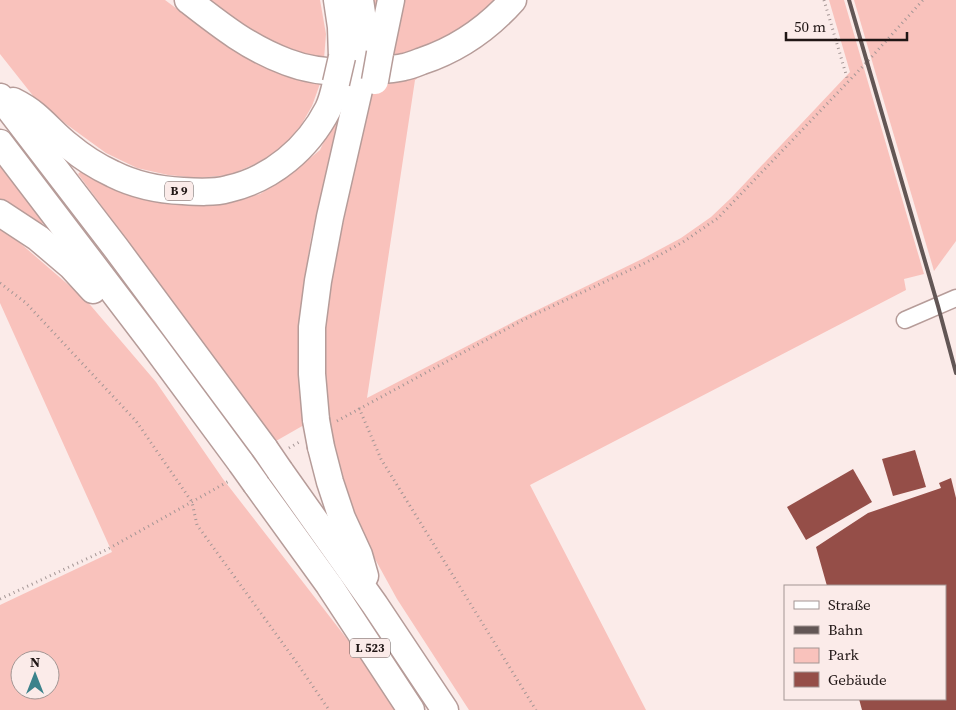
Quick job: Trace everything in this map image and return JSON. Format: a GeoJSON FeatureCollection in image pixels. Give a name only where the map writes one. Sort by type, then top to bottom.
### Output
{"type":"FeatureCollection","features":[{"type":"Feature","properties":{"kind":"highway"},"geometry":{"type":"LineString","coordinates":[[188,0],[244,42],[289,63],[323,71],[346,72],[366,72],[405,67],[432,58],[471,38],[487,26],[513,0]]}},
{"type":"Feature","properties":{"kind":"highway","name":"B 9"},"geometry":{"type":"LineString","coordinates":[[0,92],[34,114],[69,147],[114,175],[136,183],[166,190],[200,192],[227,190],[253,182],[276,169],[296,153],[315,131],[329,107],[360,68],[341,27],[337,0]]}},
{"type":"Feature","properties":{"kind":"highway"},"geometry":{"type":"LineString","coordinates":[[360,0],[364,27],[360,68],[317,290],[312,327],[312,374],[330,482],[342,518],[359,555],[374,605]]}},
{"type":"Feature","properties":{"kind":"highway"},"geometry":{"type":"LineString","coordinates":[[360,68],[391,0]]}},
{"type":"Feature","properties":{"kind":"highway"},"geometry":{"type":"LineString","coordinates":[[0,97],[276,456],[445,710]]}},
{"type":"Feature","properties":{"kind":"highway"},"geometry":{"type":"LineString","coordinates":[[0,143],[153,344],[243,475]]}},
{"type":"Feature","properties":{"kind":"highway"},"geometry":{"type":"LineString","coordinates":[[0,213],[38,238],[71,266],[103,301],[153,344]]}},
{"type":"Feature","properties":{"kind":"highway","name":"L 523"},"geometry":{"type":"LineString","coordinates":[[243,475],[329,585],[412,710]]}},
{"type":"Feature","properties":{"kind":"street"},"geometry":{"type":"LineString","coordinates":[[905,320],[956,298]]}},
{"type":"Feature","properties":{"kind":"path"},"geometry":{"type":"LineString","coordinates":[[824,0],[848,82]]}},
{"type":"Feature","properties":{"kind":"path"},"geometry":{"type":"LineString","coordinates":[[276,456],[359,408],[523,320],[647,262],[683,242],[718,218],[867,62],[923,0]]}},
{"type":"Feature","properties":{"kind":"path"},"geometry":{"type":"LineString","coordinates":[[0,283],[26,303],[136,421],[192,502],[197,525],[329,710]]}},
{"type":"Feature","properties":{"kind":"path"},"geometry":{"type":"LineString","coordinates":[[359,408],[381,459],[536,710]]}},
{"type":"Feature","properties":{"kind":"path"},"geometry":{"type":"LineString","coordinates":[[0,599],[108,548],[243,475]]}},
{"type":"Feature","properties":{"kind":"green space"},"geometry":{"type":"Polygon","coordinates":[[[0,0],[165,0],[227,46],[284,74],[321,81],[312,106],[300,127],[280,150],[255,164],[229,175],[198,178],[168,175],[137,168],[106,153],[66,124],[34,97],[0,54],[0,0]]]}},
{"type":"Feature","properties":{"kind":"green space"},"geometry":{"type":"Polygon","coordinates":[[[207,0],[320,0],[326,34],[324,59],[290,50],[253,34],[207,0]]]}},
{"type":"Feature","properties":{"kind":"green space"},"geometry":{"type":"Polygon","coordinates":[[[372,0],[513,0],[487,26],[415,80],[367,398],[519,319],[642,259],[681,238],[711,217],[850,72],[829,0],[844,0],[924,274],[904,279],[906,290],[530,485],[646,710],[469,710],[397,599],[364,539],[343,492],[327,419],[323,317],[369,103],[372,0]]]}},
{"type":"Feature","properties":{"kind":"green space"},"geometry":{"type":"Polygon","coordinates":[[[854,0],[956,0],[956,241],[934,271],[854,0]]]}},
{"type":"Feature","properties":{"kind":"green space"},"geometry":{"type":"Polygon","coordinates":[[[337,113],[342,114],[311,238],[301,304],[298,361],[304,425],[276,441],[78,174],[83,169],[121,192],[171,202],[222,203],[260,194],[287,177],[320,150],[337,113]]]}},
{"type":"Feature","properties":{"kind":"green space"},"geometry":{"type":"Polygon","coordinates":[[[0,163],[46,221],[39,226],[0,200],[0,163]]]}},
{"type":"Feature","properties":{"kind":"green space"},"geometry":{"type":"Polygon","coordinates":[[[0,229],[20,243],[86,300],[156,382],[223,479],[361,657],[397,710],[0,710],[0,605],[112,552],[0,303],[0,229]]]}},
{"type":"Feature","properties":{"kind":"building"},"geometry":{"type":"Polygon","coordinates":[[[915,450],[926,487],[893,496],[882,459],[915,450]]]}},
{"type":"Feature","properties":{"kind":"building"},"geometry":{"type":"Polygon","coordinates":[[[853,469],[872,502],[806,540],[787,507],[853,469]]]}},
{"type":"Feature","properties":{"kind":"building"},"geometry":{"type":"Polygon","coordinates":[[[951,478],[956,498],[956,710],[862,710],[859,700],[946,700],[946,585],[827,585],[816,547],[868,513],[941,488],[939,483],[951,478]]]}},
{"type":"Feature","properties":{"kind":"railway"},"geometry":{"type":"LineString","coordinates":[[849,0],[956,373]]}}]}
